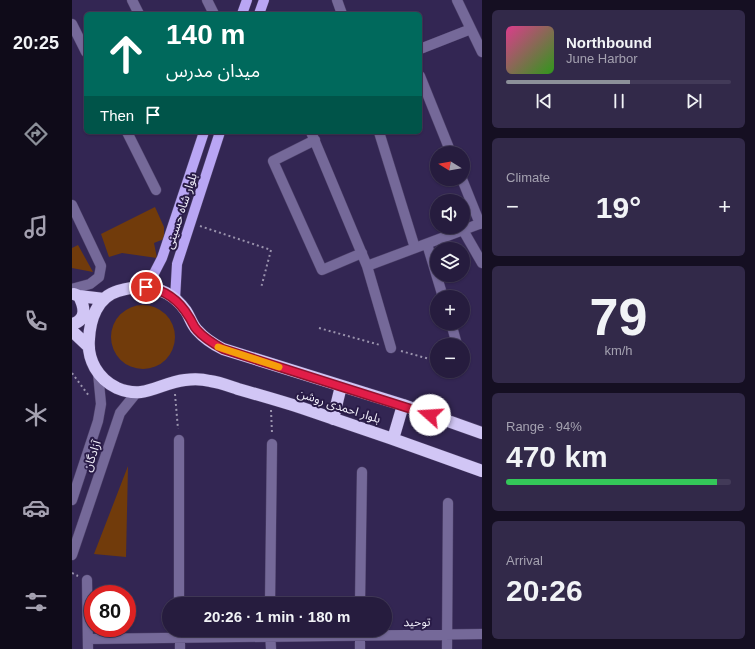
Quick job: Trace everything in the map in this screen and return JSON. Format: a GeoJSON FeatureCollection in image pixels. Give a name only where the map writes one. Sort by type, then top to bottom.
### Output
{"type":"FeatureCollection","features":[{"type":"Feature","properties":{"kind":"highway"},"geometry":{"type":"LineString","coordinates":[[136,392],[118,388],[102,378],[98,373],[91,359],[88,346],[92,318],[104,299],[115,292],[130,287],[146,287],[162,291],[175,299]]}},
{"type":"Feature","properties":{"kind":"highway"},"geometry":{"type":"LineString","coordinates":[[74,293],[104,299]]}},
{"type":"Feature","properties":{"kind":"highway"},"geometry":{"type":"LineString","coordinates":[[72,324],[82,317],[84,307],[74,293]]}},
{"type":"Feature","properties":{"kind":"highway","name":"بلوار احمدی روشن"},"geometry":{"type":"LineString","coordinates":[[175,299],[185,311],[197,330],[209,341],[223,349],[404,405],[482,433]]}},
{"type":"Feature","properties":{"kind":"highway"},"geometry":{"type":"LineString","coordinates":[[72,331],[88,346]]}},
{"type":"Feature","properties":{"kind":"highway","name":"بلوار احمدی روشن"},"geometry":{"type":"LineString","coordinates":[[136,392],[146,392],[179,381],[211,381],[271,398],[482,471]]}},
{"type":"Feature","properties":{"kind":"highway"},"geometry":{"type":"LineString","coordinates":[[333,419],[341,386]]}},
{"type":"Feature","properties":{"kind":"highway"},"geometry":{"type":"LineString","coordinates":[[393,439],[404,405]]}},
{"type":"Feature","properties":{"kind":"main road"},"geometry":{"type":"LineString","coordinates":[[243,12],[247,0]]}},
{"type":"Feature","properties":{"kind":"main road"},"geometry":{"type":"LineString","coordinates":[[260,12],[264,0]]}},
{"type":"Feature","properties":{"kind":"main road","name":"بلوار شاه حسینی"},"geometry":{"type":"LineString","coordinates":[[146,287],[162,258],[203,134]]}},
{"type":"Feature","properties":{"kind":"main road","name":"بلوار شاه حسینی"},"geometry":{"type":"LineString","coordinates":[[175,299],[177,264],[219,134]]}},
{"type":"Feature","properties":{"kind":"street"},"geometry":{"type":"LineString","coordinates":[[132,0],[138,12]]}},
{"type":"Feature","properties":{"kind":"street"},"geometry":{"type":"LineString","coordinates":[[207,0],[213,12]]}},
{"type":"Feature","properties":{"kind":"street"},"geometry":{"type":"LineString","coordinates":[[337,0],[341,12]]}},
{"type":"Feature","properties":{"kind":"street"},"geometry":{"type":"LineString","coordinates":[[457,0],[482,52]]}},
{"type":"Feature","properties":{"kind":"street"},"geometry":{"type":"LineString","coordinates":[[72,24],[84,48]]}},
{"type":"Feature","properties":{"kind":"street"},"geometry":{"type":"LineString","coordinates":[[422,48],[471,29]]}},
{"type":"Feature","properties":{"kind":"street"},"geometry":{"type":"LineString","coordinates":[[422,81],[448,146]]}},
{"type":"Feature","properties":{"kind":"street"},"geometry":{"type":"LineString","coordinates":[[128,134],[156,190]]}},
{"type":"Feature","properties":{"kind":"street"},"geometry":{"type":"LineString","coordinates":[[380,134],[415,248]]}},
{"type":"Feature","properties":{"kind":"street"},"geometry":{"type":"LineString","coordinates":[[362,253],[322,270],[273,161],[313,136],[362,253],[367,266],[391,348]]}},
{"type":"Feature","properties":{"kind":"street"},"geometry":{"type":"LineString","coordinates":[[465,186],[481,223],[470,227]]}},
{"type":"Feature","properties":{"kind":"street"},"geometry":{"type":"LineString","coordinates":[[72,205],[101,266],[99,277],[74,293]]}},
{"type":"Feature","properties":{"kind":"street"},"geometry":{"type":"LineString","coordinates":[[367,266],[453,234]]}},
{"type":"Feature","properties":{"kind":"street"},"geometry":{"type":"LineString","coordinates":[[465,234],[482,263]]}},
{"type":"Feature","properties":{"kind":"street"},"geometry":{"type":"LineString","coordinates":[[427,244],[441,290]]}},
{"type":"Feature","properties":{"kind":"street","name":"آزادگان"},"geometry":{"type":"LineString","coordinates":[[72,497],[98,421],[101,404],[98,373]]}},
{"type":"Feature","properties":{"kind":"street","name":"آزادگان"},"geometry":{"type":"LineString","coordinates":[[72,555],[120,412],[136,392]]}},
{"type":"Feature","properties":{"kind":"street"},"geometry":{"type":"LineString","coordinates":[[179,440],[180,597]]}},
{"type":"Feature","properties":{"kind":"street"},"geometry":{"type":"LineString","coordinates":[[270,597],[272,444]]}},
{"type":"Feature","properties":{"kind":"street"},"geometry":{"type":"LineString","coordinates":[[360,597],[362,472]]}},
{"type":"Feature","properties":{"kind":"street"},"geometry":{"type":"LineString","coordinates":[[447,649],[448,503]]}},
{"type":"Feature","properties":{"kind":"street"},"geometry":{"type":"LineString","coordinates":[[87,580],[88,644]]}},
{"type":"Feature","properties":{"kind":"street","name":"توحید"},"geometry":{"type":"LineString","coordinates":[[392,634],[482,634]]}},
{"type":"Feature","properties":{"kind":"street","name":"توحید"},"geometry":{"type":"LineString","coordinates":[[88,644],[162,636]]}},
{"type":"Feature","properties":{"kind":"street"},"geometry":{"type":"LineString","coordinates":[[180,637],[180,649]]}},
{"type":"Feature","properties":{"kind":"street"},"geometry":{"type":"LineString","coordinates":[[270,637],[271,649]]}},
{"type":"Feature","properties":{"kind":"street"},"geometry":{"type":"LineString","coordinates":[[360,637],[360,649]]}},
{"type":"Feature","properties":{"kind":"path"},"geometry":{"type":"LineString","coordinates":[[190,223],[271,250],[261,288]]}},
{"type":"Feature","properties":{"kind":"path"},"geometry":{"type":"LineString","coordinates":[[319,328],[430,359]]}},
{"type":"Feature","properties":{"kind":"path"},"geometry":{"type":"LineString","coordinates":[[72,373],[90,396]]}},
{"type":"Feature","properties":{"kind":"path"},"geometry":{"type":"LineString","coordinates":[[179,381],[179,440]]}},
{"type":"Feature","properties":{"kind":"path"},"geometry":{"type":"LineString","coordinates":[[271,398],[272,444]]}},
{"type":"Feature","properties":{"kind":"shaded area"},"geometry":{"type":"Polygon","coordinates":[[[155,207],[164,227],[164,239],[154,243],[157,258],[122,253],[109,257],[101,234],[155,207]]]}},
{"type":"Feature","properties":{"kind":"shaded area"},"geometry":{"type":"Polygon","coordinates":[[[78,245],[93,272],[72,268],[72,248],[78,245]]]}},
{"type":"Feature","properties":{"kind":"shaded area"},"geometry":{"type":"Polygon","coordinates":[[[137,305],[149,305],[166,314],[173,325],[175,337],[173,349],[166,360],[149,369],[137,369],[125,364],[116,355],[111,343],[111,331],[116,319],[125,310],[137,305]]]}},
{"type":"Feature","properties":{"kind":"shaded area"},"geometry":{"type":"Polygon","coordinates":[[[128,466],[126,557],[94,554],[128,466]]]}},
{"type":"Feature","properties":{"kind":"slow traffic"},"geometry":{"type":"LineString","coordinates":[[218,347],[279,367]]}},
{"type":"Feature","properties":{"kind":"route"},"geometry":{"type":"LineString","coordinates":[[146,287],[155,288],[169,294],[180,304],[197,330],[209,341],[223,349],[404,405],[430,415]]}}]}
